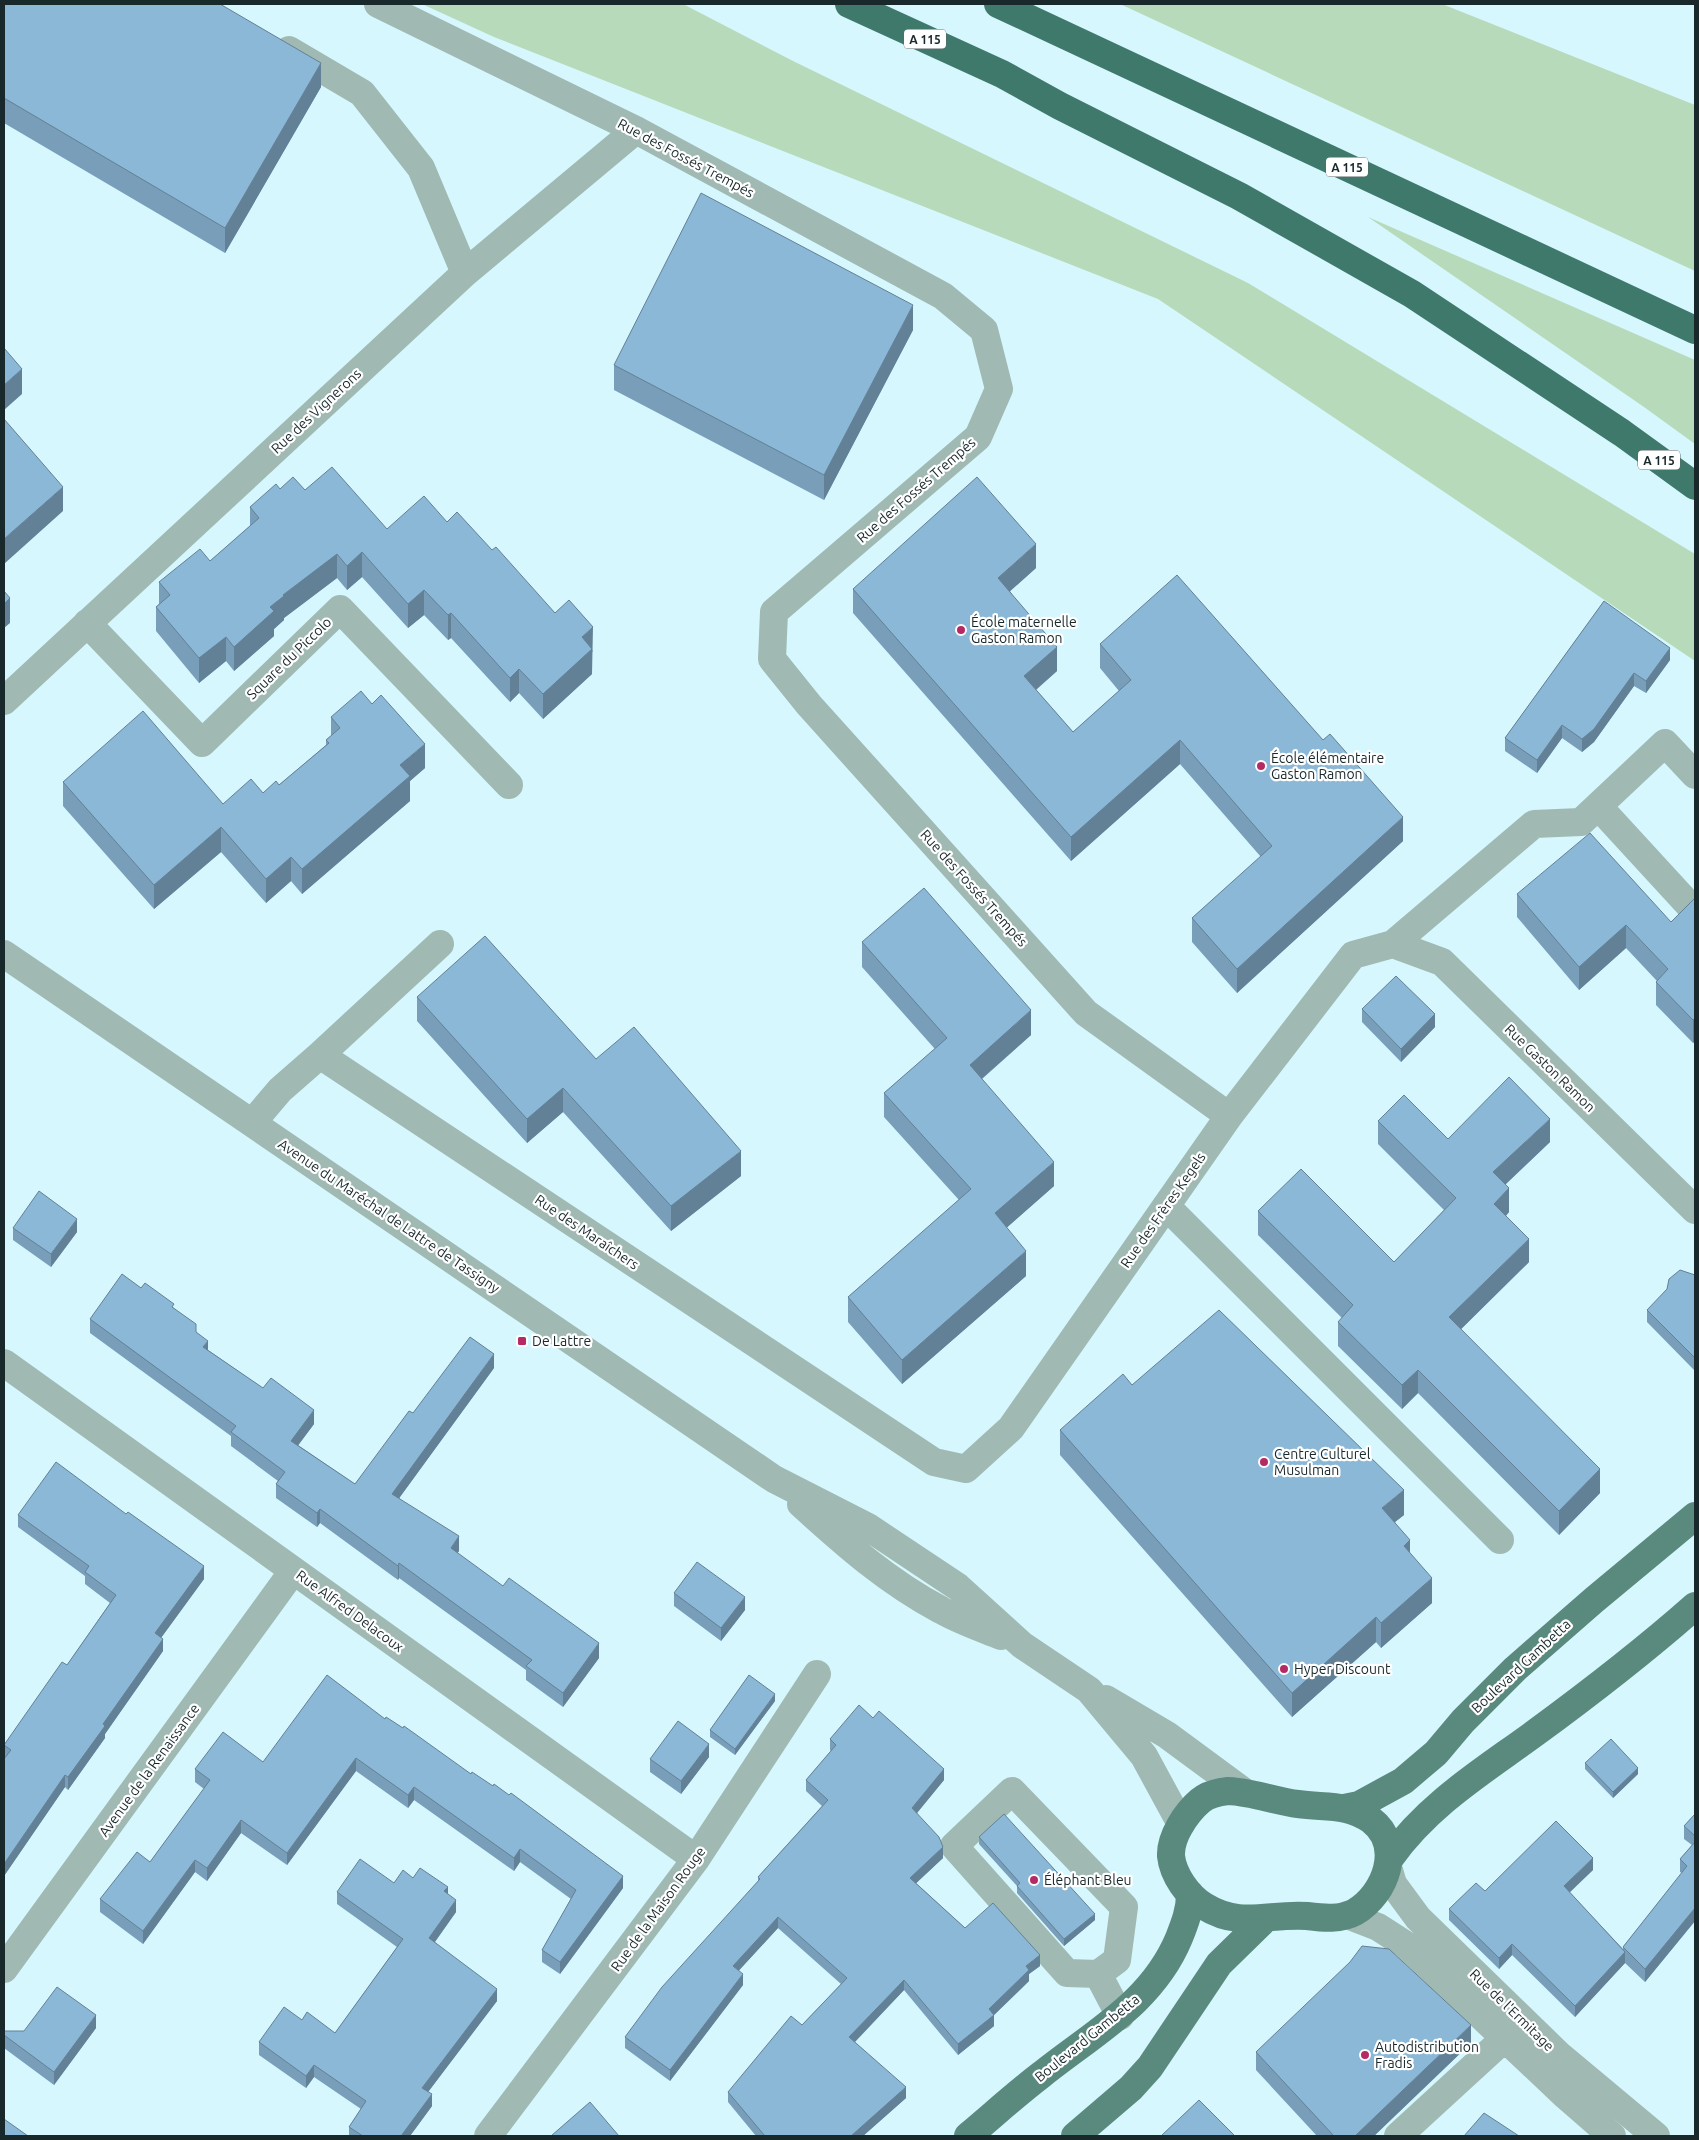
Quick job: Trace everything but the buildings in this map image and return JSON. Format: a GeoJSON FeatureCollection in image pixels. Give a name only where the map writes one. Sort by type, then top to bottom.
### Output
{"type":"FeatureCollection","features":[{"type":"Feature","properties":{"kind":"highway","name":"A 115"},"geometry":{"type":"LineString","coordinates":[[848,4],[1002,74],[1060,106],[1239,196],[1412,294],[1622,432],[1695,486]]}},
{"type":"Feature","properties":{"kind":"highway","name":"A 115"},"geometry":{"type":"LineString","coordinates":[[998,4],[1695,330]]}},
{"type":"Feature","properties":{"kind":"main road","name":"Boulevard Gambetta"},"geometry":{"type":"LineString","coordinates":[[1344,1808],[1359,1805],[1403,1781],[1436,1753],[1463,1721],[1515,1669],[1695,1516]]}},
{"type":"Feature","properties":{"kind":"main road"},"geometry":{"type":"LineString","coordinates":[[1389,1862],[1388,1839],[1380,1828],[1370,1820],[1344,1808],[1331,1805],[1300,1804],[1243,1791],[1214,1793],[1201,1800],[1181,1824],[1173,1841],[1171,1855],[1173,1868],[1190,1894],[1204,1906],[1226,1915],[1250,1920],[1294,1915],[1333,1918],[1347,1915],[1365,1904],[1375,1892],[1389,1862],[1409,1833],[1440,1803],[1610,1676],[1695,1606]]}},
{"type":"Feature","properties":{"kind":"main road","name":"Boulevard Gambetta"},"geometry":{"type":"LineString","coordinates":[[968,2136],[1040,2075],[1120,2016],[1156,1979],[1176,1945],[1185,1924],[1190,1908],[1190,1894]]}},
{"type":"Feature","properties":{"kind":"main road"},"geometry":{"type":"LineString","coordinates":[[1075,2136],[1124,2094],[1150,2067],[1219,1964],[1265,1919]]}},
{"type":"Feature","properties":{"kind":"street","name":"Rue des Fossés Trempés"},"geometry":{"type":"LineString","coordinates":[[378,4],[636,130],[943,296],[984,330],[999,389],[978,437],[774,612],[772,659],[810,705],[1086,1013],[1229,1116]]}},
{"type":"Feature","properties":{"kind":"street"},"geometry":{"type":"LineString","coordinates":[[267,37],[362,94],[421,168],[465,273]]}},
{"type":"Feature","properties":{"kind":"street","name":"Rue des Vignerons"},"geometry":{"type":"LineString","coordinates":[[4,701],[465,273],[636,130]]}},
{"type":"Feature","properties":{"kind":"street","name":"Square du Piccolo"},"geometry":{"type":"LineString","coordinates":[[87,623],[202,742],[340,609],[509,785]]}},
{"type":"Feature","properties":{"kind":"street"},"geometry":{"type":"LineString","coordinates":[[1393,944],[1534,824],[1581,822],[1665,743],[1695,775]]}},
{"type":"Feature","properties":{"kind":"street"},"geometry":{"type":"LineString","coordinates":[[1598,806],[1690,904]]}},
{"type":"Feature","properties":{"kind":"street"},"geometry":{"type":"LineString","coordinates":[[252,1123],[280,1090],[440,944]]}},
{"type":"Feature","properties":{"kind":"street","name":"Rue des Frères Kegels"},"geometry":{"type":"LineString","coordinates":[[934,1462],[966,1469],[1011,1428],[1229,1116],[1353,955],[1393,944]]}},
{"type":"Feature","properties":{"kind":"street","name":"Rue Gaston Ramon"},"geometry":{"type":"LineString","coordinates":[[1393,944],[1442,962],[1695,1210]]}},
{"type":"Feature","properties":{"kind":"street","name":"Avenue du Maréchal de Lattre de Tassigny"},"geometry":{"type":"LineString","coordinates":[[4,954],[774,1479],[852,1551],[887,1576],[942,1611],[1022,1645],[1089,1690],[1144,1756],[1181,1824]]}},
{"type":"Feature","properties":{"kind":"street","name":"Rue des Maraîchers"},"geometry":{"type":"LineString","coordinates":[[320,1055],[934,1462]]}},
{"type":"Feature","properties":{"kind":"street"},"geometry":{"type":"LineString","coordinates":[[1166,1206],[1500,1540]]}},
{"type":"Feature","properties":{"kind":"street","name":"Rue Alfred Delacoux"},"geometry":{"type":"LineString","coordinates":[[4,1363],[696,1859]]}},
{"type":"Feature","properties":{"kind":"street","name":"Avenue de la Renaissance"},"geometry":{"type":"LineString","coordinates":[[4,1969],[293,1570]]}},
{"type":"Feature","properties":{"kind":"street","name":"Rue de la Maison Rouge"},"geometry":{"type":"LineString","coordinates":[[488,2136],[696,1859],[817,1674]]}},
{"type":"Feature","properties":{"kind":"street"},"geometry":{"type":"LineString","coordinates":[[1089,1690],[1167,1735],[1243,1791]]}},
{"type":"Feature","properties":{"kind":"street"},"geometry":{"type":"LineString","coordinates":[[1012,1791],[1124,1907],[1117,1960],[1098,1974],[1067,1973],[954,1846],[1012,1791]]}},
{"type":"Feature","properties":{"kind":"street","name":"Rue de l'Ermitage"},"geometry":{"type":"LineString","coordinates":[[1389,1862],[1393,1884],[1405,1901],[1436,1936],[1559,2055],[1656,2136]]}},
{"type":"Feature","properties":{"kind":"street","name":"Rue de l'Ermitage"},"geometry":{"type":"LineString","coordinates":[[1347,1915],[1378,1927],[1406,1945],[1566,2096],[1612,2136]]}},
{"type":"Feature","properties":{"kind":"street"},"geometry":{"type":"LineString","coordinates":[[1098,1974],[1120,2016]]}},
{"type":"Feature","properties":{"kind":"street"},"geometry":{"type":"LineString","coordinates":[[1398,2136],[1505,2038]]}},
{"type":"Feature","properties":{"kind":"green space"},"geometry":{"type":"Polygon","coordinates":[[[422,4],[683,4],[793,61],[1248,283],[1695,554],[1695,661],[1158,299],[494,37],[422,4]]]}},
{"type":"Feature","properties":{"kind":"green space"},"geometry":{"type":"Polygon","coordinates":[[[1120,4],[1442,4],[1695,105],[1695,271],[1120,4]]]}},
{"type":"Feature","properties":{"kind":"green space"},"geometry":{"type":"Polygon","coordinates":[[[1368,217],[1695,360],[1695,444],[1644,407],[1368,217]]]}},
{"type":"Feature","properties":{"kind":"place","name":"École maternelle Gaston Ramon"},"geometry":{"type":"Point","coordinates":[961,630]}},
{"type":"Feature","properties":{"kind":"place","name":"École élémentaire Gaston Ramon"},"geometry":{"type":"Point","coordinates":[1261,766]}},
{"type":"Feature","properties":{"kind":"place","name":"De Lattre"},"geometry":{"type":"Point","coordinates":[522,1341]}},
{"type":"Feature","properties":{"kind":"place","name":"Centre Culturel Musulman"},"geometry":{"type":"Point","coordinates":[1264,1462]}},
{"type":"Feature","properties":{"kind":"place","name":"Hyper Discount"},"geometry":{"type":"Point","coordinates":[1284,1669]}},
{"type":"Feature","properties":{"kind":"place","name":"Éléphant Bleu"},"geometry":{"type":"Point","coordinates":[1034,1880]}},
{"type":"Feature","properties":{"kind":"place","name":"Autodistribution Fradis"},"geometry":{"type":"Point","coordinates":[1365,2055]}}]}
